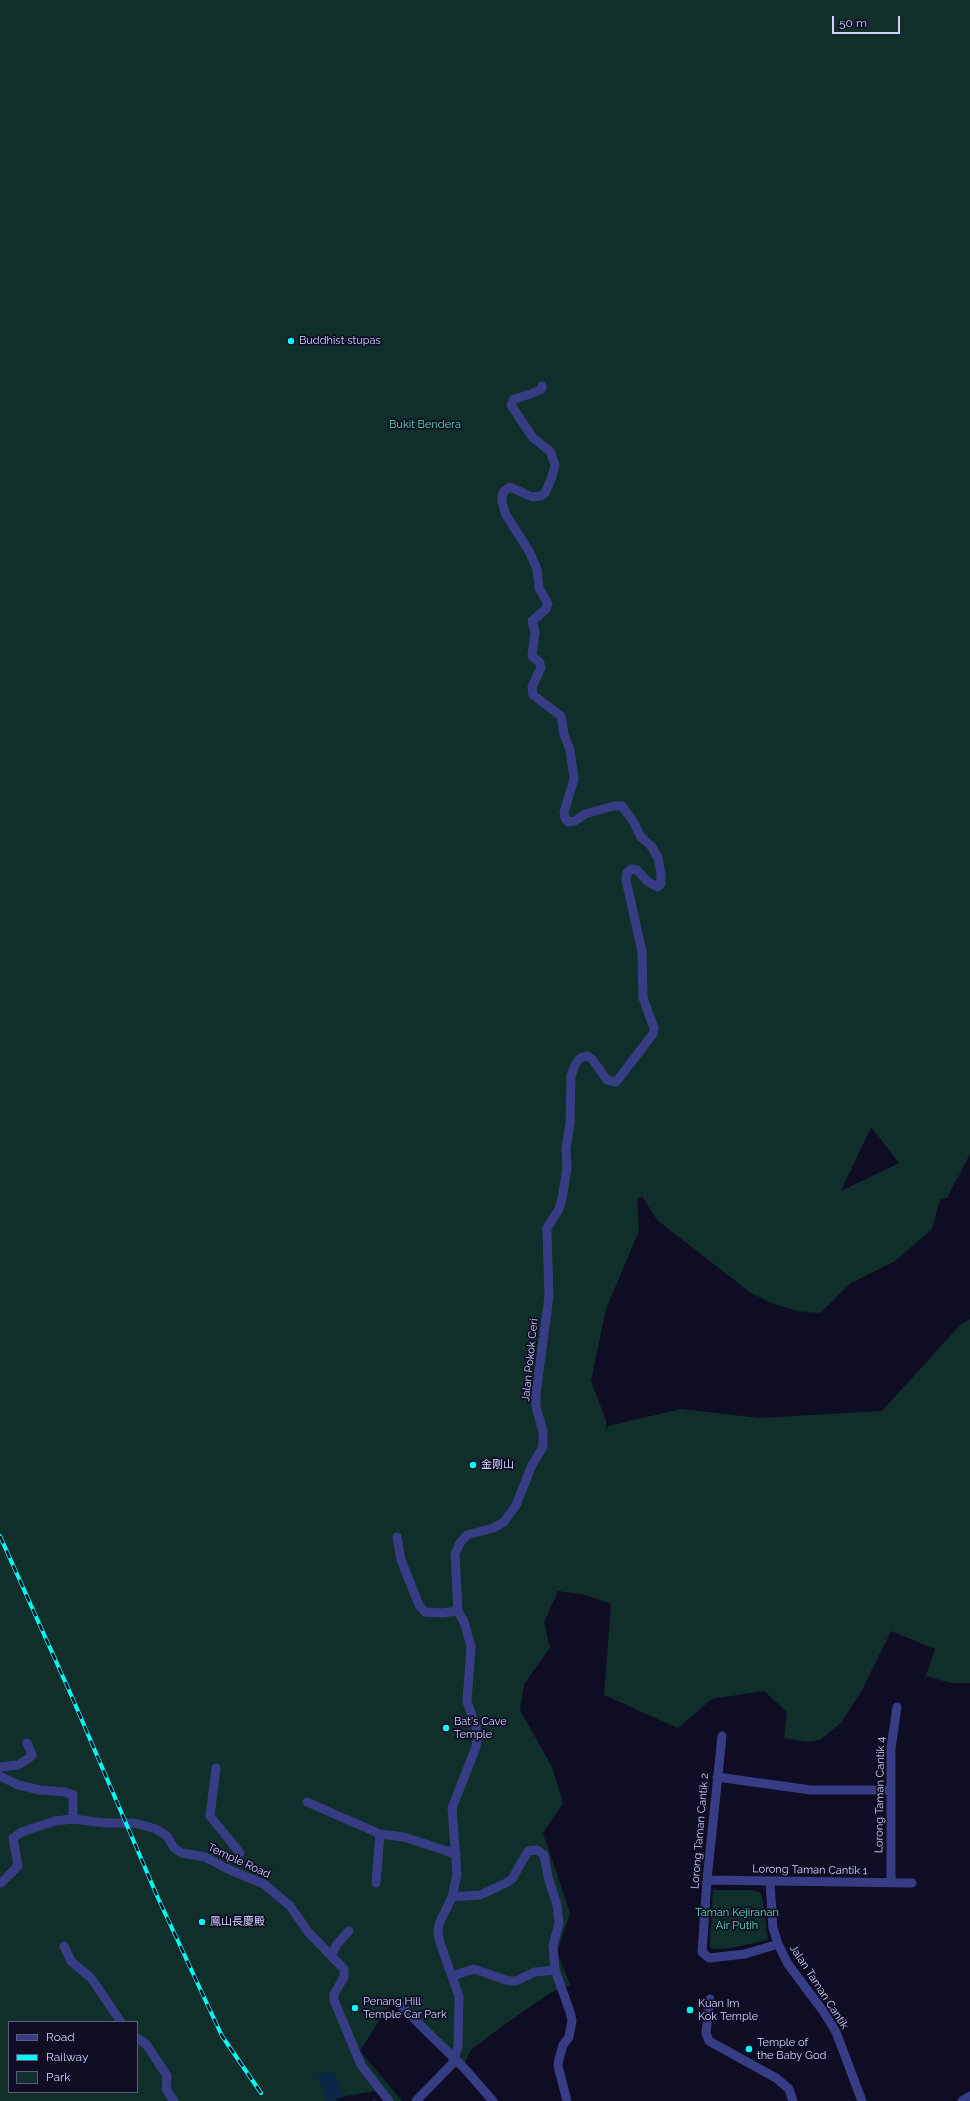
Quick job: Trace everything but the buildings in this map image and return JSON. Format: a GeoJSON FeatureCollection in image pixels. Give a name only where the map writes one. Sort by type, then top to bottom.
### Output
{"type":"FeatureCollection","features":[{"type":"Feature","properties":{"kind":"street","name":"Jalan Pokok Ceri"},"geometry":{"type":"LineString","coordinates":[[416,2101],[445,2072],[454,2060],[458,2047],[459,1996],[440,1943],[438,1933],[439,1924],[452,1897],[457,1875],[452,1808],[476,1747],[477,1738],[476,1726],[467,1702],[471,1646],[464,1622],[458,1611],[455,1554],[460,1543],[467,1535],[493,1528],[504,1522],[516,1505],[532,1466],[542,1447],[543,1431],[536,1407],[536,1394],[549,1296],[547,1228],[559,1209],[562,1199],[567,1168],[566,1149],[570,1123],[571,1076],[575,1065],[580,1058],[587,1056],[592,1059],[608,1080],[613,1083],[616,1082],[653,1034],[652,1022],[647,1014],[643,998],[642,952],[626,880],[627,873],[631,869],[637,870],[648,882],[655,887],[658,887],[661,884],[661,874],[658,858],[652,847],[641,837],[633,821],[622,806],[614,806],[585,814],[575,821],[568,822],[565,818],[564,812],[574,779],[570,750],[564,734],[561,716],[533,695],[532,687],[540,668],[540,663],[532,656],[535,632],[532,621],[546,609],[548,604],[539,588],[537,569],[529,551],[506,515],[502,502],[504,490],[510,488],[532,497],[542,496],[545,493],[552,477],[555,465],[550,450],[533,438],[511,405],[514,399],[542,389],[542,386]]}},
{"type":"Feature","properties":{"kind":"street"},"geometry":{"type":"LineString","coordinates":[[397,1537],[402,1560],[419,1605],[425,1612],[442,1614],[458,1611]]}},
{"type":"Feature","properties":{"kind":"street","name":"Lorong Taman Cantik 4"},"geometry":{"type":"LineString","coordinates":[[891,1883],[892,1734],[897,1707]]}},
{"type":"Feature","properties":{"kind":"street","name":"Lorong Taman Cantik 2"},"geometry":{"type":"LineString","coordinates":[[722,1736],[707,1880],[702,1952],[709,1958],[746,1954],[778,1944]]}},
{"type":"Feature","properties":{"kind":"street"},"geometry":{"type":"LineString","coordinates":[[0,1767],[18,1764],[29,1758],[32,1755],[27,1743]]}},
{"type":"Feature","properties":{"kind":"street"},"geometry":{"type":"LineString","coordinates":[[216,1768],[210,1816],[240,1853]]}},
{"type":"Feature","properties":{"kind":"street"},"geometry":{"type":"LineString","coordinates":[[0,1776],[18,1785],[40,1790],[65,1792],[73,1795],[73,1819]]}},
{"type":"Feature","properties":{"kind":"street"},"geometry":{"type":"LineString","coordinates":[[717,1777],[811,1790],[891,1790]]}},
{"type":"Feature","properties":{"kind":"street"},"geometry":{"type":"LineString","coordinates":[[307,1802],[380,1834],[404,1837],[456,1854]]}},
{"type":"Feature","properties":{"kind":"street","name":"Temple Road"},"geometry":{"type":"LineString","coordinates":[[1,1882],[18,1866],[13,1838],[22,1832],[55,1821],[73,1819],[114,1824],[134,1824],[156,1829],[167,1836],[174,1848],[182,1853],[205,1857],[232,1871],[264,1884],[290,1906],[309,1932],[344,1969],[344,1977],[334,1997],[341,2021],[350,2044],[361,2065],[389,2101]]}},
{"type":"Feature","properties":{"kind":"street"},"geometry":{"type":"LineString","coordinates":[[376,1883],[380,1834]]}},
{"type":"Feature","properties":{"kind":"street"},"geometry":{"type":"LineString","coordinates":[[452,1897],[480,1895],[506,1883],[512,1879],[528,1851],[532,1849],[542,1852],[557,1905],[559,1923],[552,1945],[555,1970],[572,2021],[570,2033],[561,2051],[558,2066],[567,2101]]}},
{"type":"Feature","properties":{"kind":"street","name":"Lorong Taman Cantik 1"},"geometry":{"type":"LineString","coordinates":[[707,1880],[912,1883]]}},
{"type":"Feature","properties":{"kind":"street","name":"Jalan Taman Cantik"},"geometry":{"type":"LineString","coordinates":[[770,1882],[773,1928],[778,1944],[788,1964],[823,2011],[836,2032],[862,2101]]}},
{"type":"Feature","properties":{"kind":"street"},"geometry":{"type":"LineString","coordinates":[[331,1956],[337,1944],[349,1932]]}},
{"type":"Feature","properties":{"kind":"street"},"geometry":{"type":"LineString","coordinates":[[64,1946],[71,1961],[92,1978],[120,2021]]}},
{"type":"Feature","properties":{"kind":"street"},"geometry":{"type":"LineString","coordinates":[[452,1976],[474,1969],[509,1981],[516,1981],[535,1972],[555,1970]]}},
{"type":"Feature","properties":{"kind":"street"},"geometry":{"type":"LineString","coordinates":[[710,1999],[706,2032],[709,2041],[776,2078],[789,2089],[793,2101]]}},
{"type":"Feature","properties":{"kind":"street"},"geometry":{"type":"LineString","coordinates":[[400,2005],[493,2101]]}},
{"type":"Feature","properties":{"kind":"street"},"geometry":{"type":"LineString","coordinates":[[138,2039],[146,2044],[167,2076],[166,2089],[174,2101]]}},
{"type":"Feature","properties":{"kind":"street"},"geometry":{"type":"LineString","coordinates":[[962,2101],[970,2096]]}},
{"type":"Feature","properties":{"kind":"green space","name":"Bukit Bendera"},"geometry":{"type":"Polygon","coordinates":[[[0,0],[970,0],[970,1154],[947,1198],[940,1199],[932,1229],[895,1261],[851,1283],[820,1313],[796,1311],[769,1302],[751,1293],[657,1220],[642,1196],[637,1199],[639,1231],[606,1309],[591,1381],[606,1420],[606,1432],[608,1426],[681,1409],[759,1418],[882,1411],[961,1324],[970,1319],[970,1683],[951,1683],[926,1676],[935,1649],[891,1631],[862,1690],[841,1723],[820,1740],[808,1742],[784,1738],[787,1712],[764,1691],[712,1699],[678,1728],[604,1695],[611,1604],[586,1595],[558,1591],[544,1622],[550,1648],[524,1684],[520,1710],[552,1767],[563,1803],[543,1833],[570,1913],[557,1952],[570,1985],[550,1993],[501,2027],[471,2050],[463,2067],[396,1998],[391,2002],[360,2051],[402,2101],[385,2101],[375,2091],[336,2098],[337,2101],[0,2101],[0,0]],[[871,1127],[841,1191],[899,1163],[871,1127]]]}},
{"type":"Feature","properties":{"kind":"green space","name":"Taman Kejiranan Air Putih"},"geometry":{"type":"Polygon","coordinates":[[[713,1890],[752,1890],[760,1893],[762,1896],[768,1940],[731,1948],[711,1948],[713,1890]]]}},
{"type":"Feature","properties":{"kind":"water"},"geometry":{"type":"Polygon","coordinates":[[[332,2070],[344,2096],[328,2101],[317,2076],[332,2070]]]}},
{"type":"Feature","properties":{"kind":"railway"},"geometry":{"type":"LineString","coordinates":[[0,1536],[72,1697],[158,1898],[222,2036],[261,2093]]}},
{"type":"Feature","properties":{"kind":"place","name":"Buddhist stupas"},"geometry":{"type":"Point","coordinates":[291,341]}},
{"type":"Feature","properties":{"kind":"place","name":"金刚山"},"geometry":{"type":"Point","coordinates":[473,1465]}},
{"type":"Feature","properties":{"kind":"place","name":"Bat's Cave Temple"},"geometry":{"type":"Point","coordinates":[446,1728]}},
{"type":"Feature","properties":{"kind":"place","name":"鳳山長慶殿"},"geometry":{"type":"Point","coordinates":[202,1922]}},
{"type":"Feature","properties":{"kind":"place","name":"Penang Hill Temple Car Park"},"geometry":{"type":"Point","coordinates":[355,2008]}},
{"type":"Feature","properties":{"kind":"place","name":"Kuan Im Kok Temple"},"geometry":{"type":"Point","coordinates":[690,2010]}},
{"type":"Feature","properties":{"kind":"place","name":"Temple of the Baby God"},"geometry":{"type":"Point","coordinates":[749,2049]}}]}
